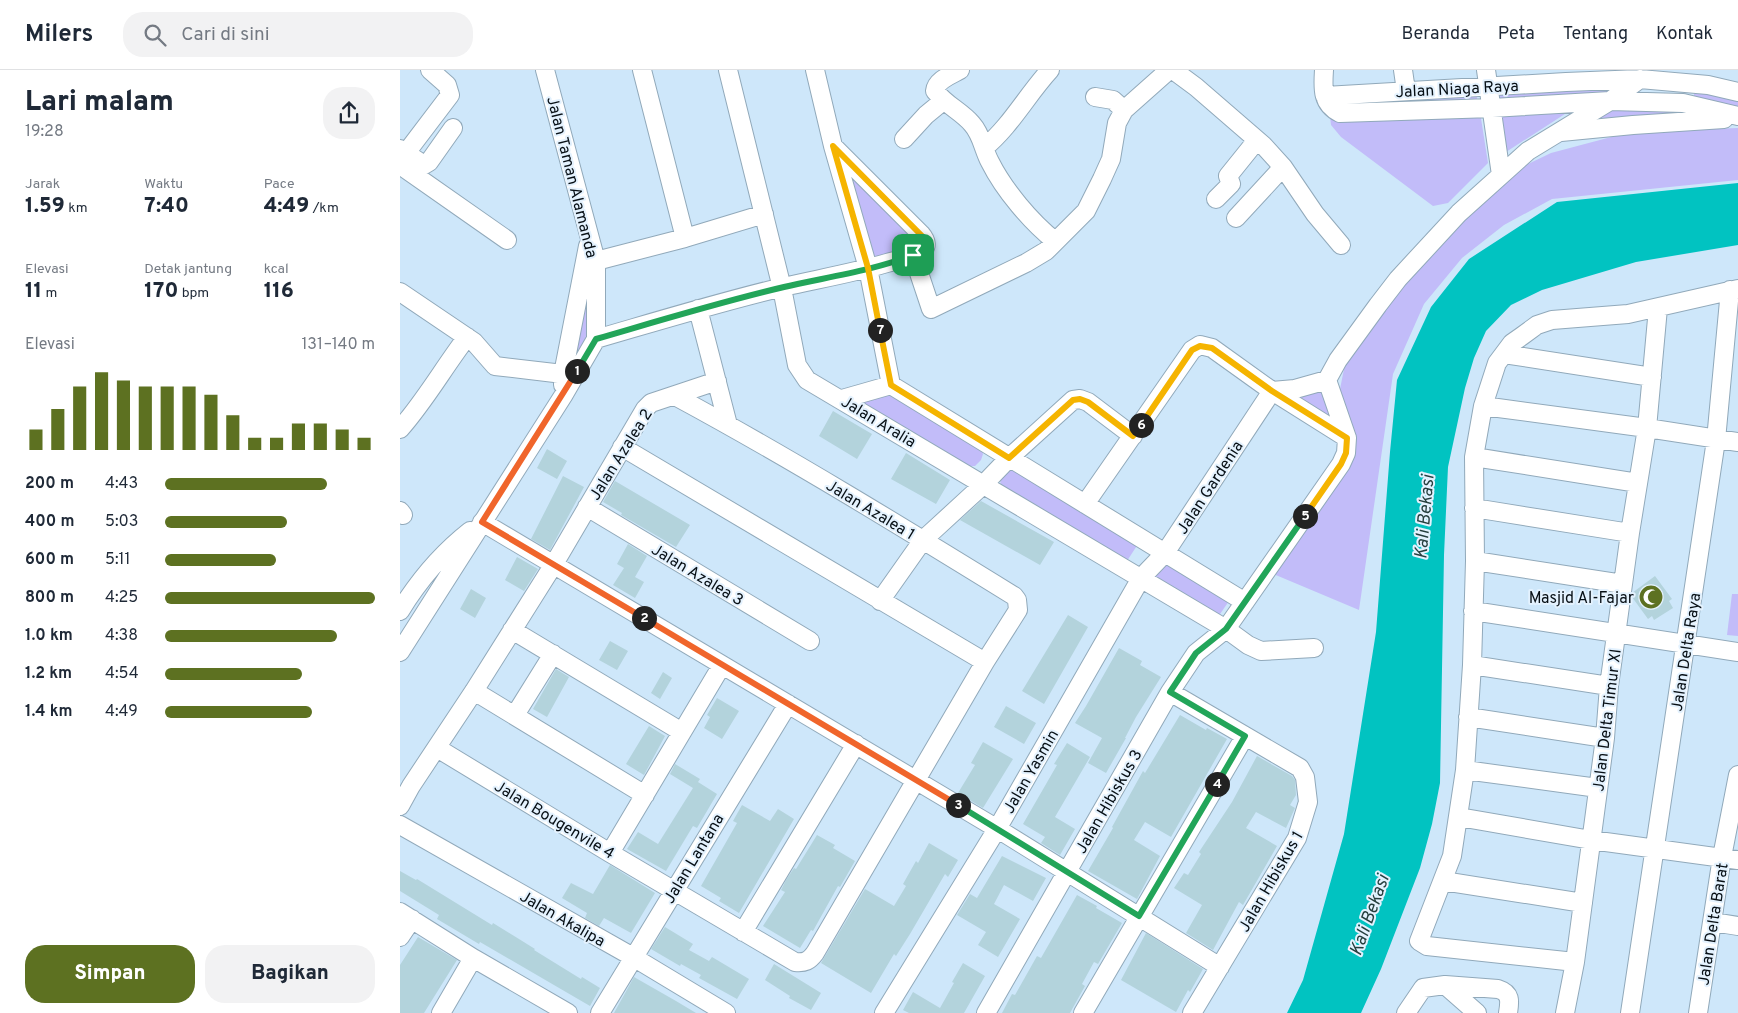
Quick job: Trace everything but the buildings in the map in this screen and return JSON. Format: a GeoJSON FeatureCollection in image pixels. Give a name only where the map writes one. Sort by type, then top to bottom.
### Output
{"type":"FeatureCollection","features":[{"type":"Feature","properties":{"kind":"street"},"geometry":{"type":"LineString","coordinates":[[402,156],[450,95],[447,85],[430,70]]}},
{"type":"Feature","properties":{"kind":"street","name":"Jalan Taman Alamanda"},"geometry":{"type":"LineString","coordinates":[[545,70],[596,260],[596,339]]}},
{"type":"Feature","properties":{"kind":"street"},"geometry":{"type":"LineString","coordinates":[[642,70],[685,238]]}},
{"type":"Feature","properties":{"kind":"street","name":"Jalan Aralia"},"geometry":{"type":"LineString","coordinates":[[728,70],[782,288],[797,365],[807,380],[842,399],[1226,629],[1248,645],[1261,651],[1314,648]]}},
{"type":"Feature","properties":{"kind":"street"},"geometry":{"type":"LineString","coordinates":[[815,70],[833,146],[868,268],[891,385],[1245,602]]}},
{"type":"Feature","properties":{"kind":"street"},"geometry":{"type":"LineString","coordinates":[[960,70],[948,76],[936,86],[935,91],[943,101],[972,124],[980,136],[998,175],[1028,217],[1055,241]]}},
{"type":"Feature","properties":{"kind":"street"},"geometry":{"type":"LineString","coordinates":[[984,148],[998,136],[1050,70]]}},
{"type":"Feature","properties":{"kind":"street"},"geometry":{"type":"LineString","coordinates":[[913,255],[930,309],[1026,263],[1046,250],[1086,211],[1111,159],[1117,123],[1124,110],[1171,70],[1196,87],[1258,140],[1283,167],[1315,214],[1340,245]]}},
{"type":"Feature","properties":{"kind":"street"},"geometry":{"type":"LineString","coordinates":[[1324,70],[1324,96],[1330,105],[1340,113],[1492,108],[1610,101],[1654,101],[1683,103],[1738,117]]}},
{"type":"Feature","properties":{"kind":"street"},"geometry":{"type":"LineString","coordinates":[[1403,70],[1406,91]]}},
{"type":"Feature","properties":{"kind":"street","name":"Jalan Niaga Raya"},"geometry":{"type":"LineString","coordinates":[[1324,96],[1406,91],[1487,78],[1566,76],[1678,76],[1738,92]]}},
{"type":"Feature","properties":{"kind":"street"},"geometry":{"type":"LineString","coordinates":[[1272,391],[1295,389],[1327,380],[1338,360],[1398,279],[1459,213],[1528,151],[1648,76],[1654,101]]}},
{"type":"Feature","properties":{"kind":"street"},"geometry":{"type":"LineString","coordinates":[[1678,76],[1685,121]]}},
{"type":"Feature","properties":{"kind":"street"},"geometry":{"type":"LineString","coordinates":[[1487,78],[1501,175]]}},
{"type":"Feature","properties":{"kind":"street"},"geometry":{"type":"LineString","coordinates":[[1095,97],[1113,100],[1124,110]]}},
{"type":"Feature","properties":{"kind":"street"},"geometry":{"type":"LineString","coordinates":[[904,139],[926,115],[943,101]]}},
{"type":"Feature","properties":{"kind":"street"},"geometry":{"type":"LineString","coordinates":[[1556,133],[1738,117]]}},
{"type":"Feature","properties":{"kind":"street"},"geometry":{"type":"LineString","coordinates":[[402,156],[424,164],[429,162],[453,128]]}},
{"type":"Feature","properties":{"kind":"street"},"geometry":{"type":"LineString","coordinates":[[1216,199],[1231,184],[1228,176],[1258,140]]}},
{"type":"Feature","properties":{"kind":"street"},"geometry":{"type":"LineString","coordinates":[[400,652],[563,396],[596,339],[698,309],[868,268],[913,255],[924,249],[926,240],[833,146]]}},
{"type":"Feature","properties":{"kind":"street"},"geometry":{"type":"LineString","coordinates":[[402,156],[507,240]]}},
{"type":"Feature","properties":{"kind":"street"},"geometry":{"type":"LineString","coordinates":[[1236,218],[1283,167]]}},
{"type":"Feature","properties":{"kind":"street"},"geometry":{"type":"LineString","coordinates":[[596,260],[685,238],[764,214]]}},
{"type":"Feature","properties":{"kind":"street"},"geometry":{"type":"LineString","coordinates":[[563,396],[563,374],[590,235]]}},
{"type":"Feature","properties":{"kind":"street"},"geometry":{"type":"LineString","coordinates":[[1575,962],[1427,946],[1420,943],[1419,938],[1444,881],[1452,856],[1465,770],[1472,665],[1475,561],[1474,457],[1483,406],[1497,363],[1522,336],[1537,325],[1552,320],[1628,314],[1734,290]]}},
{"type":"Feature","properties":{"kind":"street","name":"Jalan Delta Raya"},"geometry":{"type":"LineString","coordinates":[[1630,1013],[1716,440],[1734,290]]}},
{"type":"Feature","properties":{"kind":"street"},"geometry":{"type":"LineString","coordinates":[[402,297],[474,342],[495,366],[563,374]]}},
{"type":"Feature","properties":{"kind":"street","name":"Jalan Delta Timur XI"},"geometry":{"type":"LineString","coordinates":[[1566,1013],[1575,962],[1605,738],[1616,634],[1647,428],[1658,308]]}},
{"type":"Feature","properties":{"kind":"street"},"geometry":{"type":"LineString","coordinates":[[698,309],[728,425]]}},
{"type":"Feature","properties":{"kind":"street"},"geometry":{"type":"LineString","coordinates":[[400,429],[415,412],[467,337]]}},
{"type":"Feature","properties":{"kind":"street"},"geometry":{"type":"LineString","coordinates":[[1085,504],[1192,350],[1200,346],[1212,348],[1272,391],[1347,438]]}},
{"type":"Feature","properties":{"kind":"street"},"geometry":{"type":"LineString","coordinates":[[1504,354],[1652,377]]}},
{"type":"Feature","properties":{"kind":"street"},"geometry":{"type":"LineString","coordinates":[[1327,380],[1347,438]]}},
{"type":"Feature","properties":{"kind":"street","name":"Jalan Azalea 2"},"geometry":{"type":"LineString","coordinates":[[400,806],[554,564],[645,410],[651,403],[717,381]]}},
{"type":"Feature","properties":{"kind":"street"},"geometry":{"type":"LineString","coordinates":[[842,399],[891,385]]}},
{"type":"Feature","properties":{"kind":"street","name":"Jalan Gardenia"},"geometry":{"type":"LineString","coordinates":[[1141,578],[1165,553],[1272,391]]}},
{"type":"Feature","properties":{"kind":"street","name":"Jalan Azalea 1"},"geometry":{"type":"LineString","coordinates":[[675,396],[728,425],[923,540],[1014,596],[1017,600],[1018,610],[985,662]]}},
{"type":"Feature","properties":{"kind":"street"},"geometry":{"type":"LineString","coordinates":[[880,601],[923,540],[1073,400],[1080,399],[1088,402],[1133,436]]}},
{"type":"Feature","properties":{"kind":"street"},"geometry":{"type":"LineString","coordinates":[[1483,406],[1738,442]]}},
{"type":"Feature","properties":{"kind":"street","name":"Jalan Hibiskus 3"},"geometry":{"type":"LineString","coordinates":[[986,1013],[1170,692],[1196,653],[1226,629],[1245,602],[1341,464],[1346,453],[1347,438]]}},
{"type":"Feature","properties":{"kind":"street"},"geometry":{"type":"LineString","coordinates":[[622,447],[985,662],[917,781]]}},
{"type":"Feature","properties":{"kind":"street"},"geometry":{"type":"LineString","coordinates":[[1474,457],[1638,483]]}},
{"type":"Feature","properties":{"kind":"street","name":"Jalan Azalea 3"},"geometry":{"type":"LineString","coordinates":[[587,506],[810,641]]}},
{"type":"Feature","properties":{"kind":"street"},"geometry":{"type":"LineString","coordinates":[[1474,508],[1630,533]]}},
{"type":"Feature","properties":{"kind":"street"},"geometry":{"type":"LineString","coordinates":[[482,522],[997,829],[1220,967]]}},
{"type":"Feature","properties":{"kind":"street"},"geometry":{"type":"LineString","coordinates":[[400,611],[415,586],[425,574],[458,541],[482,522]]}},
{"type":"Feature","properties":{"kind":"street"},"geometry":{"type":"LineString","coordinates":[[1475,561],[1623,584]]}},
{"type":"Feature","properties":{"kind":"street","name":"Jalan Yasmin"},"geometry":{"type":"LineString","coordinates":[[884,1013],[997,829],[1141,578]]}},
{"type":"Feature","properties":{"kind":"street"},"geometry":{"type":"LineString","coordinates":[[1473,611],[1738,652]]}},
{"type":"Feature","properties":{"kind":"street"},"geometry":{"type":"LineString","coordinates":[[512,630],[682,732]]}},
{"type":"Feature","properties":{"kind":"street"},"geometry":{"type":"LineString","coordinates":[[516,715],[553,654]]}},
{"type":"Feature","properties":{"kind":"street"},"geometry":{"type":"LineString","coordinates":[[610,853],[722,665]]}},
{"type":"Feature","properties":{"kind":"street"},"geometry":{"type":"LineString","coordinates":[[1472,665],[1609,686]]}},
{"type":"Feature","properties":{"kind":"street"},"geometry":{"type":"LineString","coordinates":[[474,691],[645,795]]}},
{"type":"Feature","properties":{"kind":"street","name":"Jalan Hibiskus 1"},"geometry":{"type":"LineString","coordinates":[[1170,692],[1300,768],[1308,788],[1308,802],[1297,838],[1192,1013]]}},
{"type":"Feature","properties":{"kind":"street","name":"Jalan Lantana"},"geometry":{"type":"LineString","coordinates":[[600,1013],[788,704]]}},
{"type":"Feature","properties":{"kind":"street"},"geometry":{"type":"LineString","coordinates":[[1468,718],[1605,738]]}},
{"type":"Feature","properties":{"kind":"street"},"geometry":{"type":"LineString","coordinates":[[1083,1013],[1245,736]]}},
{"type":"Feature","properties":{"kind":"street"},"geometry":{"type":"LineString","coordinates":[[743,932],[856,744]]}},
{"type":"Feature","properties":{"kind":"street","name":"Jalan Bougenvile 4"},"geometry":{"type":"LineString","coordinates":[[437,748],[743,932],[795,962],[802,963],[808,961],[815,953],[917,781]]}},
{"type":"Feature","properties":{"kind":"street"},"geometry":{"type":"LineString","coordinates":[[1465,770],[1598,788]]}},
{"type":"Feature","properties":{"kind":"street","name":"Jalan Delta Barat"},"geometry":{"type":"LineString","coordinates":[[1698,1013],[1712,922],[1730,858],[1738,778]]}},
{"type":"Feature","properties":{"kind":"street"},"geometry":{"type":"LineString","coordinates":[[1458,817],[1591,840],[1730,858]]}},
{"type":"Feature","properties":{"kind":"street","name":"Jalan Akalipa"},"geometry":{"type":"LineString","coordinates":[[400,825],[633,957],[726,1013]]}},
{"type":"Feature","properties":{"kind":"street"},"geometry":{"type":"LineString","coordinates":[[1444,881],[1583,903]]}},
{"type":"Feature","properties":{"kind":"street"},"geometry":{"type":"LineString","coordinates":[[1712,922],[1738,926]]}},
{"type":"Feature","properties":{"kind":"street"},"geometry":{"type":"LineString","coordinates":[[403,926],[473,958],[568,1013]]}},
{"type":"Feature","properties":{"kind":"street"},"geometry":{"type":"LineString","coordinates":[[441,1013],[473,958]]}},
{"type":"Feature","properties":{"kind":"street"},"geometry":{"type":"LineString","coordinates":[[1445,985],[1477,1013]]}},
{"type":"Feature","properties":{"kind":"street"},"geometry":{"type":"LineString","coordinates":[[1406,1013],[1423,988],[1445,985],[1504,991],[1510,1001],[1508,1013]]}},
{"type":"Feature","properties":{"kind":"shaded area"},"geometry":{"type":"Polygon","coordinates":[[[1608,83],[1608,92],[1499,99],[1498,90],[1608,83]]]}},
{"type":"Feature","properties":{"kind":"shaded area"},"geometry":{"type":"Polygon","coordinates":[[[1694,90],[1738,98],[1738,111],[1694,99],[1694,90]]]}},
{"type":"Feature","properties":{"kind":"shaded area"},"geometry":{"type":"Polygon","coordinates":[[[1477,93],[1477,101],[1344,106],[1343,100],[1477,93]]]}},
{"type":"Feature","properties":{"kind":"shaded area"},"geometry":{"type":"Polygon","coordinates":[[[1662,102],[1704,113],[1614,118],[1575,128],[1599,109],[1662,102]]]}},
{"type":"Feature","properties":{"kind":"shaded area"},"geometry":{"type":"Polygon","coordinates":[[[1480,112],[1488,163],[1448,203],[1433,206],[1341,137],[1331,125],[1330,116],[1480,112]]]}},
{"type":"Feature","properties":{"kind":"shaded area"},"geometry":{"type":"Polygon","coordinates":[[[1568,112],[1506,152],[1498,114],[1568,112]]]}},
{"type":"Feature","properties":{"kind":"shaded area"},"geometry":{"type":"Polygon","coordinates":[[[1738,128],[1738,180],[1552,199],[1504,225],[1462,258],[1424,304],[1393,374],[1359,610],[1271,573],[1345,462],[1339,394],[1346,359],[1408,278],[1465,220],[1526,165],[1551,153],[1630,132],[1738,128]]]}},
{"type":"Feature","properties":{"kind":"shaded area"},"geometry":{"type":"Polygon","coordinates":[[[842,162],[922,239],[915,251],[869,258],[842,162]]]}},
{"type":"Feature","properties":{"kind":"shaded area"},"geometry":{"type":"Polygon","coordinates":[[[586,265],[589,334],[568,370],[586,265]]]}},
{"type":"Feature","properties":{"kind":"shaded area"},"geometry":{"type":"Polygon","coordinates":[[[1327,387],[1336,425],[1294,395],[1327,387]]]}},
{"type":"Feature","properties":{"kind":"shaded area"},"geometry":{"type":"Polygon","coordinates":[[[889,393],[981,450],[983,454],[981,460],[975,466],[967,466],[861,403],[861,398],[889,393]]]}},
{"type":"Feature","properties":{"kind":"shaded area"},"geometry":{"type":"Polygon","coordinates":[[[1009,467],[1138,544],[1127,561],[1001,486],[1000,479],[1009,467]]]}},
{"type":"Feature","properties":{"kind":"shaded area"},"geometry":{"type":"Polygon","coordinates":[[[1163,560],[1229,601],[1218,617],[1153,578],[1163,560]]]}},
{"type":"Feature","properties":{"kind":"shaded area"},"geometry":{"type":"Polygon","coordinates":[[[1732,594],[1738,594],[1738,636],[1727,635],[1732,594]]]}},
{"type":"Feature","properties":{"kind":"water","name":"Kali Bekasi"},"geometry":{"type":"Polygon","coordinates":[[[1738,183],[1738,245],[1636,262],[1542,290],[1511,305],[1486,331],[1474,358],[1465,388],[1448,467],[1444,555],[1440,783],[1432,824],[1420,868],[1381,969],[1361,1013],[1287,1013],[1303,980],[1344,834],[1376,632],[1397,380],[1431,307],[1469,259],[1557,202],[1738,183]]]}},
{"type":"Feature","properties":{"kind":"place","name":"Masjid Al-Fajar"},"geometry":{"type":"Point","coordinates":[1651,597]}},
{"type":"Feature","properties":{"kind":"route"},"geometry":{"type":"LineString","coordinates":[[913,255],[868,268],[698,309],[596,339],[563,396],[482,522],[1001,831],[1139,916],[1245,736],[1170,692],[1193,656],[1226,629],[1245,602],[1341,464],[1346,453],[1347,438],[1272,391],[1212,348],[1200,346],[1192,350],[1133,436],[1088,402],[1080,399],[1073,400],[1009,458],[891,385],[868,268],[833,146],[926,240],[924,249],[913,255]]}}]}
